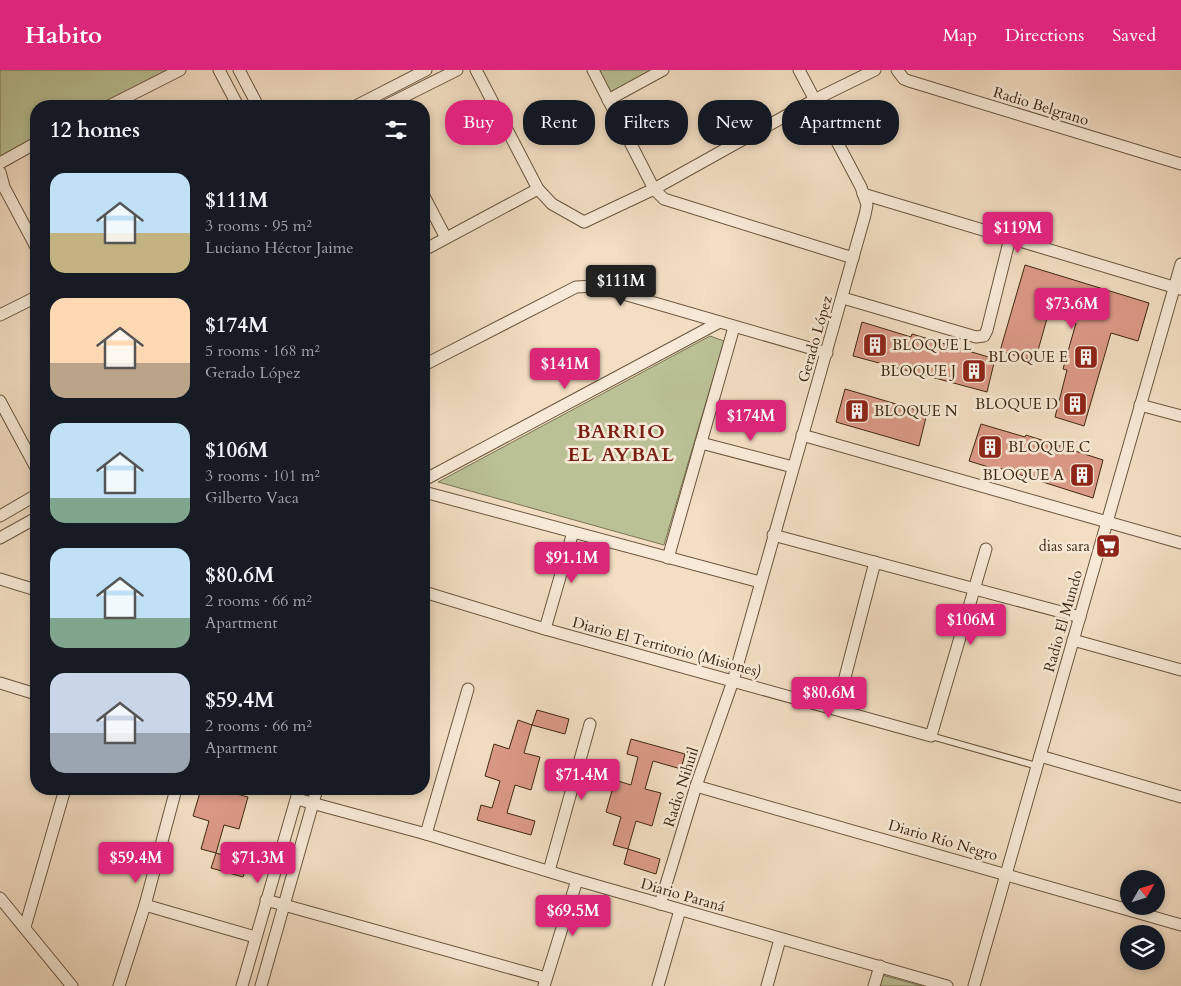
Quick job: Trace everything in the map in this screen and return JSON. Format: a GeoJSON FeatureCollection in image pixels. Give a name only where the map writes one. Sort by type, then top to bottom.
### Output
{"type":"FeatureCollection","features":[{"type":"Feature","properties":{"kind":"street"},"geometry":{"type":"LineString","coordinates":[[121,100],[180,70]]}},
{"type":"Feature","properties":{"kind":"street"},"geometry":{"type":"LineString","coordinates":[[219,70],[235,100]]}},
{"type":"Feature","properties":{"kind":"street"},"geometry":{"type":"LineString","coordinates":[[239,70],[255,100]]}},
{"type":"Feature","properties":{"kind":"street"},"geometry":{"type":"LineString","coordinates":[[368,100],[426,70]]}},
{"type":"Feature","properties":{"kind":"street"},"geometry":{"type":"LineString","coordinates":[[397,100],[457,70]]}},
{"type":"Feature","properties":{"kind":"street"},"geometry":{"type":"LineString","coordinates":[[476,70],[538,189],[552,204],[584,222],[654,189],[782,118]]}},
{"type":"Feature","properties":{"kind":"street"},"geometry":{"type":"LineString","coordinates":[[593,70],[608,100],[663,70]]}},
{"type":"Feature","properties":{"kind":"street","name":"Gerado López"},"geometry":{"type":"LineString","coordinates":[[799,70],[814,100]]}},
{"type":"Feature","properties":{"kind":"street"},"geometry":{"type":"LineString","coordinates":[[814,100],[875,70]]}},
{"type":"Feature","properties":{"kind":"street","name":"Radio Belgrano"},"geometry":{"type":"LineString","coordinates":[[897,70],[909,81],[1181,164]]}},
{"type":"Feature","properties":{"kind":"street"},"geometry":{"type":"LineString","coordinates":[[631,145],[654,189],[664,199],[853,258]]}},
{"type":"Feature","properties":{"kind":"street","name":"Gerado López"},"geometry":{"type":"LineString","coordinates":[[732,681],[843,298],[866,210],[863,194],[837,145]]}},
{"type":"Feature","properties":{"kind":"street"},"geometry":{"type":"LineString","coordinates":[[0,163],[30,146]]}},
{"type":"Feature","properties":{"kind":"street"},"geometry":{"type":"LineString","coordinates":[[0,172],[2,188],[30,237]]}},
{"type":"Feature","properties":{"kind":"street"},"geometry":{"type":"LineString","coordinates":[[430,247],[538,189]]}},
{"type":"Feature","properties":{"kind":"street"},"geometry":{"type":"LineString","coordinates":[[863,194],[1177,288]]}},
{"type":"Feature","properties":{"kind":"street"},"geometry":{"type":"LineString","coordinates":[[430,207],[446,238]]}},
{"type":"Feature","properties":{"kind":"street"},"geometry":{"type":"LineString","coordinates":[[843,298],[976,337],[984,336],[1010,238]]}},
{"type":"Feature","properties":{"kind":"street","name":"Radio El Mundo"},"geometry":{"type":"LineString","coordinates":[[974,986],[1140,405],[1177,288],[1181,264]]}},
{"type":"Feature","properties":{"kind":"street"},"geometry":{"type":"LineString","coordinates":[[430,362],[576,287],[585,286],[596,286],[718,323],[827,353]]}},
{"type":"Feature","properties":{"kind":"street"},"geometry":{"type":"LineString","coordinates":[[0,315],[30,300]]}},
{"type":"Feature","properties":{"kind":"street"},"geometry":{"type":"LineString","coordinates":[[430,477],[718,323]]}},
{"type":"Feature","properties":{"kind":"street"},"geometry":{"type":"LineString","coordinates":[[668,558],[734,327]]}},
{"type":"Feature","properties":{"kind":"street"},"geometry":{"type":"LineString","coordinates":[[0,401],[30,453]]}},
{"type":"Feature","properties":{"kind":"street"},"geometry":{"type":"LineString","coordinates":[[1140,405],[1181,416]]}},
{"type":"Feature","properties":{"kind":"street"},"geometry":{"type":"LineString","coordinates":[[802,435],[1181,543]]}},
{"type":"Feature","properties":{"kind":"street"},"geometry":{"type":"LineString","coordinates":[[701,443],[793,467]]}},
{"type":"Feature","properties":{"kind":"street"},"geometry":{"type":"LineString","coordinates":[[430,494],[760,582]]}},
{"type":"Feature","properties":{"kind":"street"},"geometry":{"type":"LineString","coordinates":[[0,516],[30,499]]}},
{"type":"Feature","properties":{"kind":"street"},"geometry":{"type":"LineString","coordinates":[[0,538],[30,521]]}},
{"type":"Feature","properties":{"kind":"street"},"geometry":{"type":"LineString","coordinates":[[545,629],[573,532]]}},
{"type":"Feature","properties":{"kind":"street"},"geometry":{"type":"LineString","coordinates":[[773,535],[1080,617]]}},
{"type":"Feature","properties":{"kind":"street"},"geometry":{"type":"LineString","coordinates":[[931,736],[986,549]]}},
{"type":"Feature","properties":{"kind":"street"},"geometry":{"type":"LineString","coordinates":[[837,708],[875,562]]}},
{"type":"Feature","properties":{"kind":"street"},"geometry":{"type":"LineString","coordinates":[[0,579],[30,588]]}},
{"type":"Feature","properties":{"kind":"street","name":"Diario El Territorio (Misiones)"},"geometry":{"type":"LineString","coordinates":[[430,594],[545,629],[837,708],[931,736]]}},
{"type":"Feature","properties":{"kind":"street"},"geometry":{"type":"LineString","coordinates":[[1073,640],[1181,670]]}},
{"type":"Feature","properties":{"kind":"street","name":"Radio Nihuil"},"geometry":{"type":"LineString","coordinates":[[660,904],[696,786],[732,681]]}},
{"type":"Feature","properties":{"kind":"street"},"geometry":{"type":"LineString","coordinates":[[0,683],[30,692]]}},
{"type":"Feature","properties":{"kind":"street"},"geometry":{"type":"LineString","coordinates":[[426,834],[468,689]]}},
{"type":"Feature","properties":{"kind":"street"},"geometry":{"type":"LineString","coordinates":[[549,871],[590,724]]}},
{"type":"Feature","properties":{"kind":"street"},"geometry":{"type":"LineString","coordinates":[[1038,761],[1181,797]]}},
{"type":"Feature","properties":{"kind":"street","name":"Diario Río Negro"},"geometry":{"type":"LineString","coordinates":[[696,786],[1181,925]]}},
{"type":"Feature","properties":{"kind":"street"},"geometry":{"type":"LineString","coordinates":[[25,927],[63,795]]}},
{"type":"Feature","properties":{"kind":"street"},"geometry":{"type":"LineString","coordinates":[[119,986],[174,795]]}},
{"type":"Feature","properties":{"kind":"street"},"geometry":{"type":"LineString","coordinates":[[242,986],[298,795]]}},
{"type":"Feature","properties":{"kind":"street","name":"Diario Paraná"},"geometry":{"type":"LineString","coordinates":[[300,795],[313,804],[426,834],[577,880],[947,986]]}},
{"type":"Feature","properties":{"kind":"street"},"geometry":{"type":"LineString","coordinates":[[261,986],[315,795]]}},
{"type":"Feature","properties":{"kind":"street"},"geometry":{"type":"LineString","coordinates":[[266,900],[285,904],[545,982],[577,880]]}},
{"type":"Feature","properties":{"kind":"street"},"geometry":{"type":"LineString","coordinates":[[0,898],[72,986]]}},
{"type":"Feature","properties":{"kind":"street"},"geometry":{"type":"LineString","coordinates":[[144,904],[255,937]]}},
{"type":"Feature","properties":{"kind":"street"},"geometry":{"type":"LineString","coordinates":[[658,986],[680,910]]}},
{"type":"Feature","properties":{"kind":"street"},"geometry":{"type":"LineString","coordinates":[[767,986],[780,939]]}},
{"type":"Feature","properties":{"kind":"street"},"geometry":{"type":"LineString","coordinates":[[874,986],[880,966]]}},
{"type":"Feature","properties":{"kind":"lane"},"geometry":{"type":"LineString","coordinates":[[931,736],[1038,761]]}},
{"type":"Feature","properties":{"kind":"green space"},"geometry":{"type":"Polygon","coordinates":[[[0,70],[178,70],[120,100],[30,100],[30,146],[0,163],[0,70]]]}},
{"type":"Feature","properties":{"kind":"green space"},"geometry":{"type":"Polygon","coordinates":[[[593,70],[666,70],[608,100],[593,70]]]}},
{"type":"Feature","properties":{"kind":"green space"},"geometry":{"type":"Polygon","coordinates":[[[710,336],[724,341],[664,545],[438,482],[710,336]]]}},
{"type":"Feature","properties":{"kind":"green space"},"geometry":{"type":"Polygon","coordinates":[[[882,975],[922,986],[879,986],[882,975]]]}},
{"type":"Feature","properties":{"kind":"building"},"geometry":{"type":"Polygon","coordinates":[[[1025,265],[1149,303],[1138,341],[1111,333],[1084,426],[1055,417],[1067,370],[1063,369],[1076,323],[1048,315],[1035,361],[1000,351],[1025,265]]]}},
{"type":"Feature","properties":{"kind":"building"},"geometry":{"type":"Polygon","coordinates":[[[862,322],[911,337],[912,334],[995,359],[987,392],[853,356],[862,322]]]}},
{"type":"Feature","properties":{"kind":"building"},"geometry":{"type":"Polygon","coordinates":[[[845,389],[927,413],[919,446],[836,422],[845,389]]]}},
{"type":"Feature","properties":{"kind":"building"},"geometry":{"type":"Polygon","coordinates":[[[981,424],[1025,437],[1026,435],[1103,460],[1093,498],[999,468],[998,470],[969,461],[981,424]]]}},
{"type":"Feature","properties":{"kind":"building"},"geometry":{"type":"Polygon","coordinates":[[[537,710],[569,719],[565,734],[532,725],[537,710]]]}},
{"type":"Feature","properties":{"kind":"building"},"geometry":{"type":"Polygon","coordinates":[[[518,720],[532,725],[524,753],[540,757],[531,790],[515,785],[507,813],[535,821],[531,835],[477,820],[481,805],[492,808],[500,781],[485,776],[494,744],[509,749],[518,720]]]}},
{"type":"Feature","properties":{"kind":"building"},"geometry":{"type":"Polygon","coordinates":[[[631,739],[685,754],[681,769],[653,761],[645,789],[661,793],[652,826],[636,821],[628,849],[613,845],[621,817],[606,812],[615,780],[631,785],[638,757],[627,754],[631,739]]]}},
{"type":"Feature","properties":{"kind":"building"},"geometry":{"type":"Polygon","coordinates":[[[199,795],[240,795],[248,797],[239,829],[224,825],[216,853],[201,849],[209,821],[193,816],[199,795]]]}},
{"type":"Feature","properties":{"kind":"building"},"geometry":{"type":"Polygon","coordinates":[[[628,849],[660,859],[656,874],[624,864],[628,849]]]}},
{"type":"Feature","properties":{"kind":"building"},"geometry":{"type":"Polygon","coordinates":[[[216,853],[248,862],[243,877],[211,868],[216,853]]]}},
{"type":"Feature","properties":{"kind":"place","name":"BLOQUE L"},"geometry":{"type":"Point","coordinates":[875,345]}},
{"type":"Feature","properties":{"kind":"place","name":"BLOQUE E"},"geometry":{"type":"Point","coordinates":[1086,357]}},
{"type":"Feature","properties":{"kind":"place","name":"BLOQUE J"},"geometry":{"type":"Point","coordinates":[974,371]}},
{"type":"Feature","properties":{"kind":"place","name":"BLOQUE D"},"geometry":{"type":"Point","coordinates":[1075,404]}},
{"type":"Feature","properties":{"kind":"place","name":"BLOQUE N"},"geometry":{"type":"Point","coordinates":[857,411]}},
{"type":"Feature","properties":{"kind":"place","name":"BLOQUE C"},"geometry":{"type":"Point","coordinates":[990,447]}},
{"type":"Feature","properties":{"kind":"place","name":"BLOQUE A"},"geometry":{"type":"Point","coordinates":[1082,475]}},
{"type":"Feature","properties":{"kind":"place","name":"dias sara"},"geometry":{"type":"Point","coordinates":[1108,546]}},
{"type":"Feature","properties":{"kind":"district","name":"BARRIO EL AYBAL"},"geometry":{"type":"Point","coordinates":[621,442]}}]}
